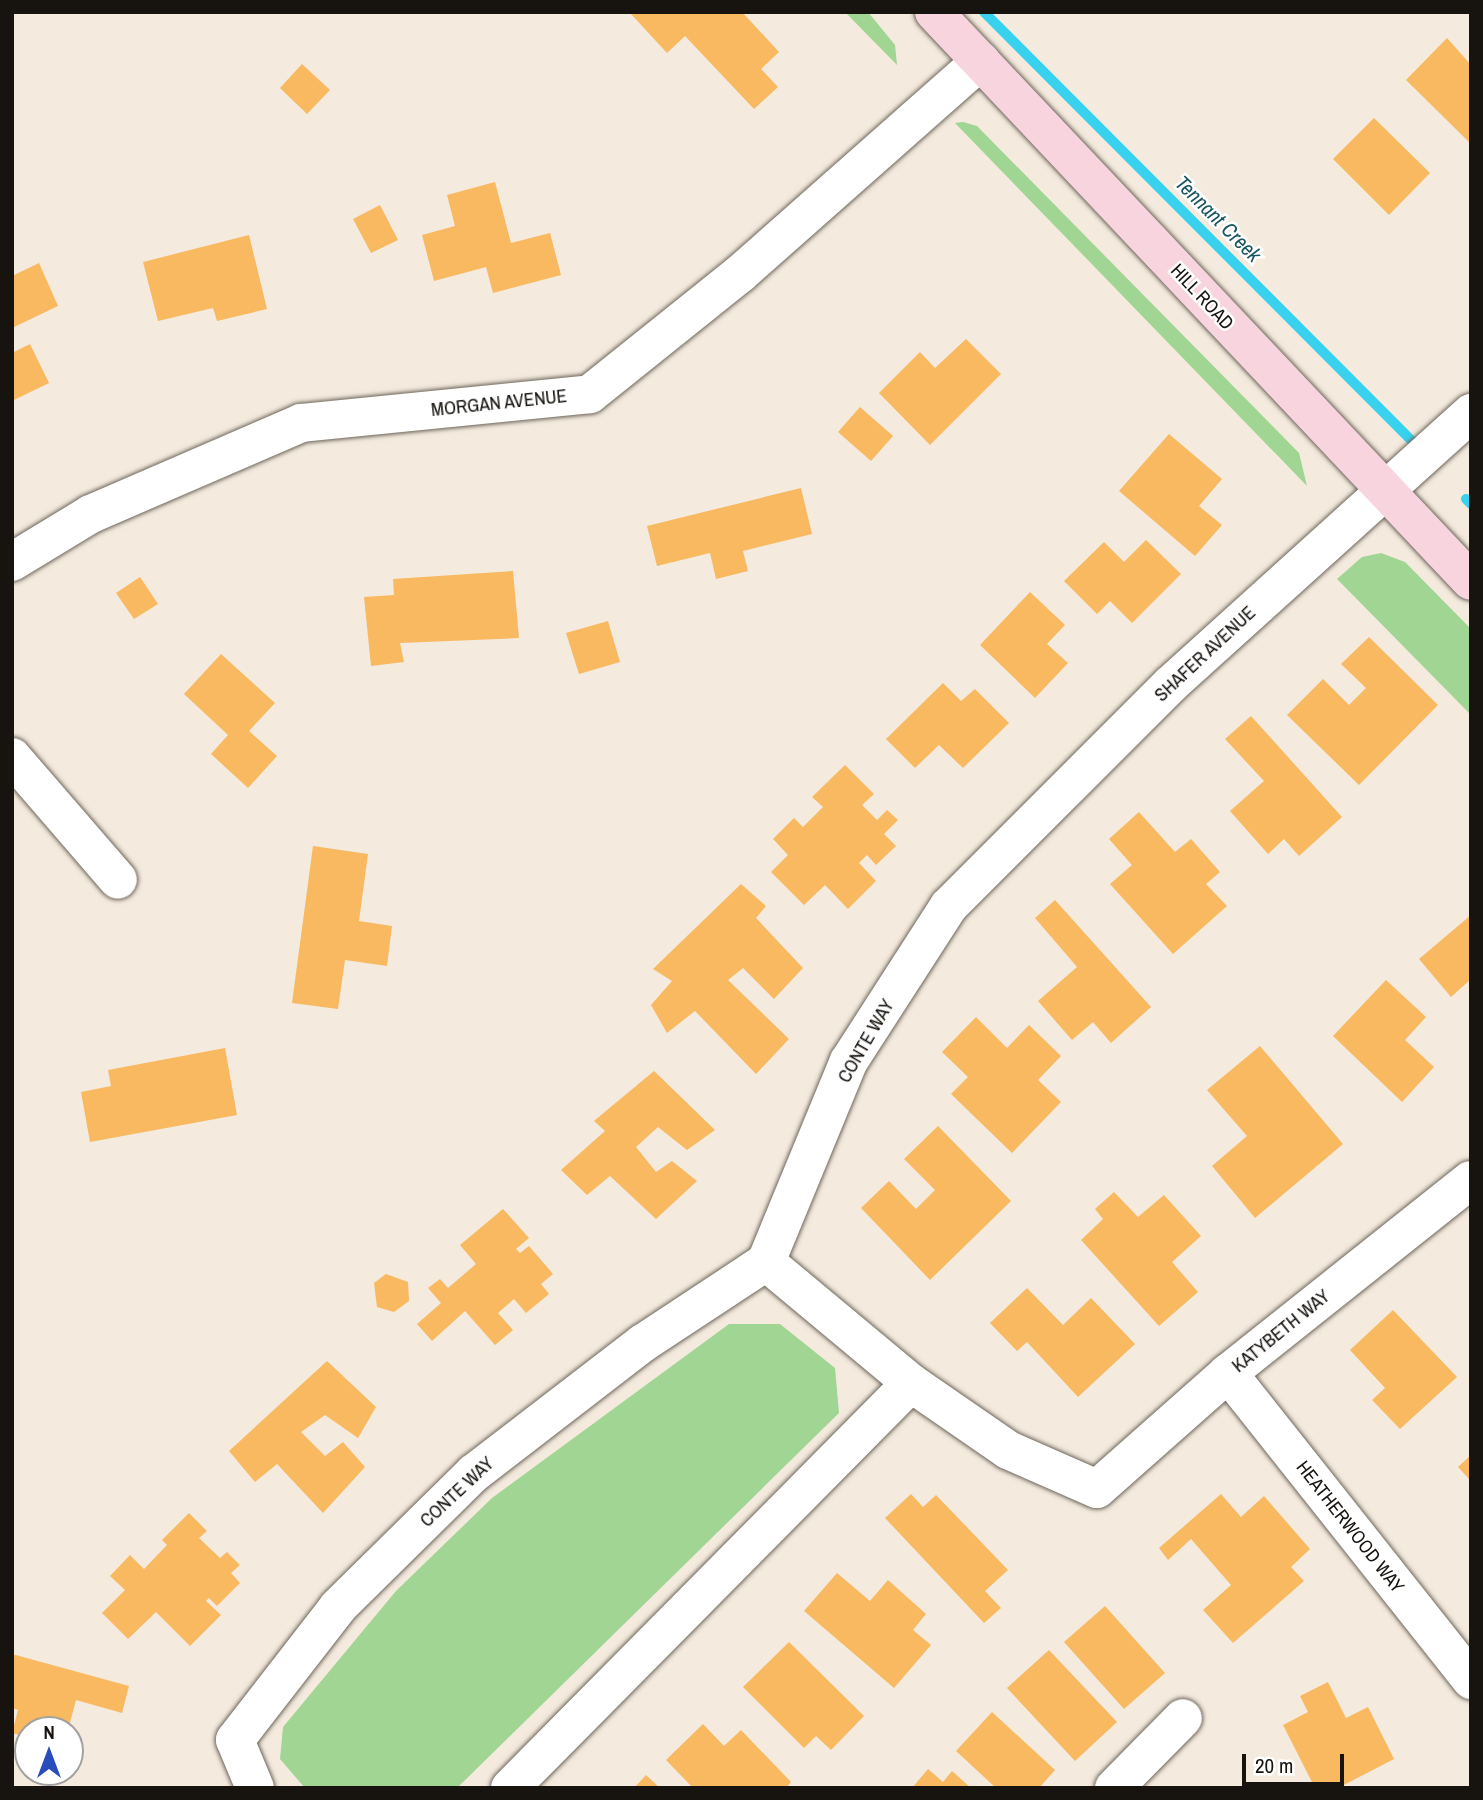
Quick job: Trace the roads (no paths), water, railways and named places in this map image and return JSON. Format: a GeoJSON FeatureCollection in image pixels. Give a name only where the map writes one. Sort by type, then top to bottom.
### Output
{"type":"FeatureCollection","features":[{"type":"Feature","properties":{"kind":"main road","name":"HILL ROAD"},"geometry":{"type":"LineString","coordinates":[[934,12],[1384,492],[1471,581]]}},
{"type":"Feature","properties":{"kind":"street","name":"MORGAN AVENUE"},"geometry":{"type":"LineString","coordinates":[[12,562],[91,514],[301,423],[590,394],[741,273],[981,61]]}},
{"type":"Feature","properties":{"kind":"street","name":"SHAFER AVENUE"},"geometry":{"type":"LineString","coordinates":[[949,906],[1170,685],[1471,413]]}},
{"type":"Feature","properties":{"kind":"street"},"geometry":{"type":"LineString","coordinates":[[12,757],[118,880]]}},
{"type":"Feature","properties":{"kind":"street","name":"CONTE WAY"},"geometry":{"type":"LineString","coordinates":[[255,1788],[235,1740],[338,1607],[474,1473],[643,1343],[766,1262],[849,1061],[949,906]]}},
{"type":"Feature","properties":{"kind":"street","name":"KATYBETH WAY"},"geometry":{"type":"LineString","coordinates":[[911,1383],[1008,1450],[1097,1489],[1228,1373],[1471,1180]]}},
{"type":"Feature","properties":{"kind":"street"},"geometry":{"type":"LineString","coordinates":[[510,1788],[911,1383],[766,1262]]}},
{"type":"Feature","properties":{"kind":"street","name":"HEATHERWOOD WAY"},"geometry":{"type":"LineString","coordinates":[[1228,1373],[1471,1680]]}},
{"type":"Feature","properties":{"kind":"street"},"geometry":{"type":"LineString","coordinates":[[1114,1788],[1183,1718]]}},
{"type":"Feature","properties":{"kind":"waterway","name":"Tennant Creek"},"geometry":{"type":"LineString","coordinates":[[984,12],[1420,449]]}},
{"type":"Feature","properties":{"kind":"waterway","name":"Tennant Creek"},"geometry":{"type":"LineString","coordinates":[[1466,499],[1471,504]]}}]}
